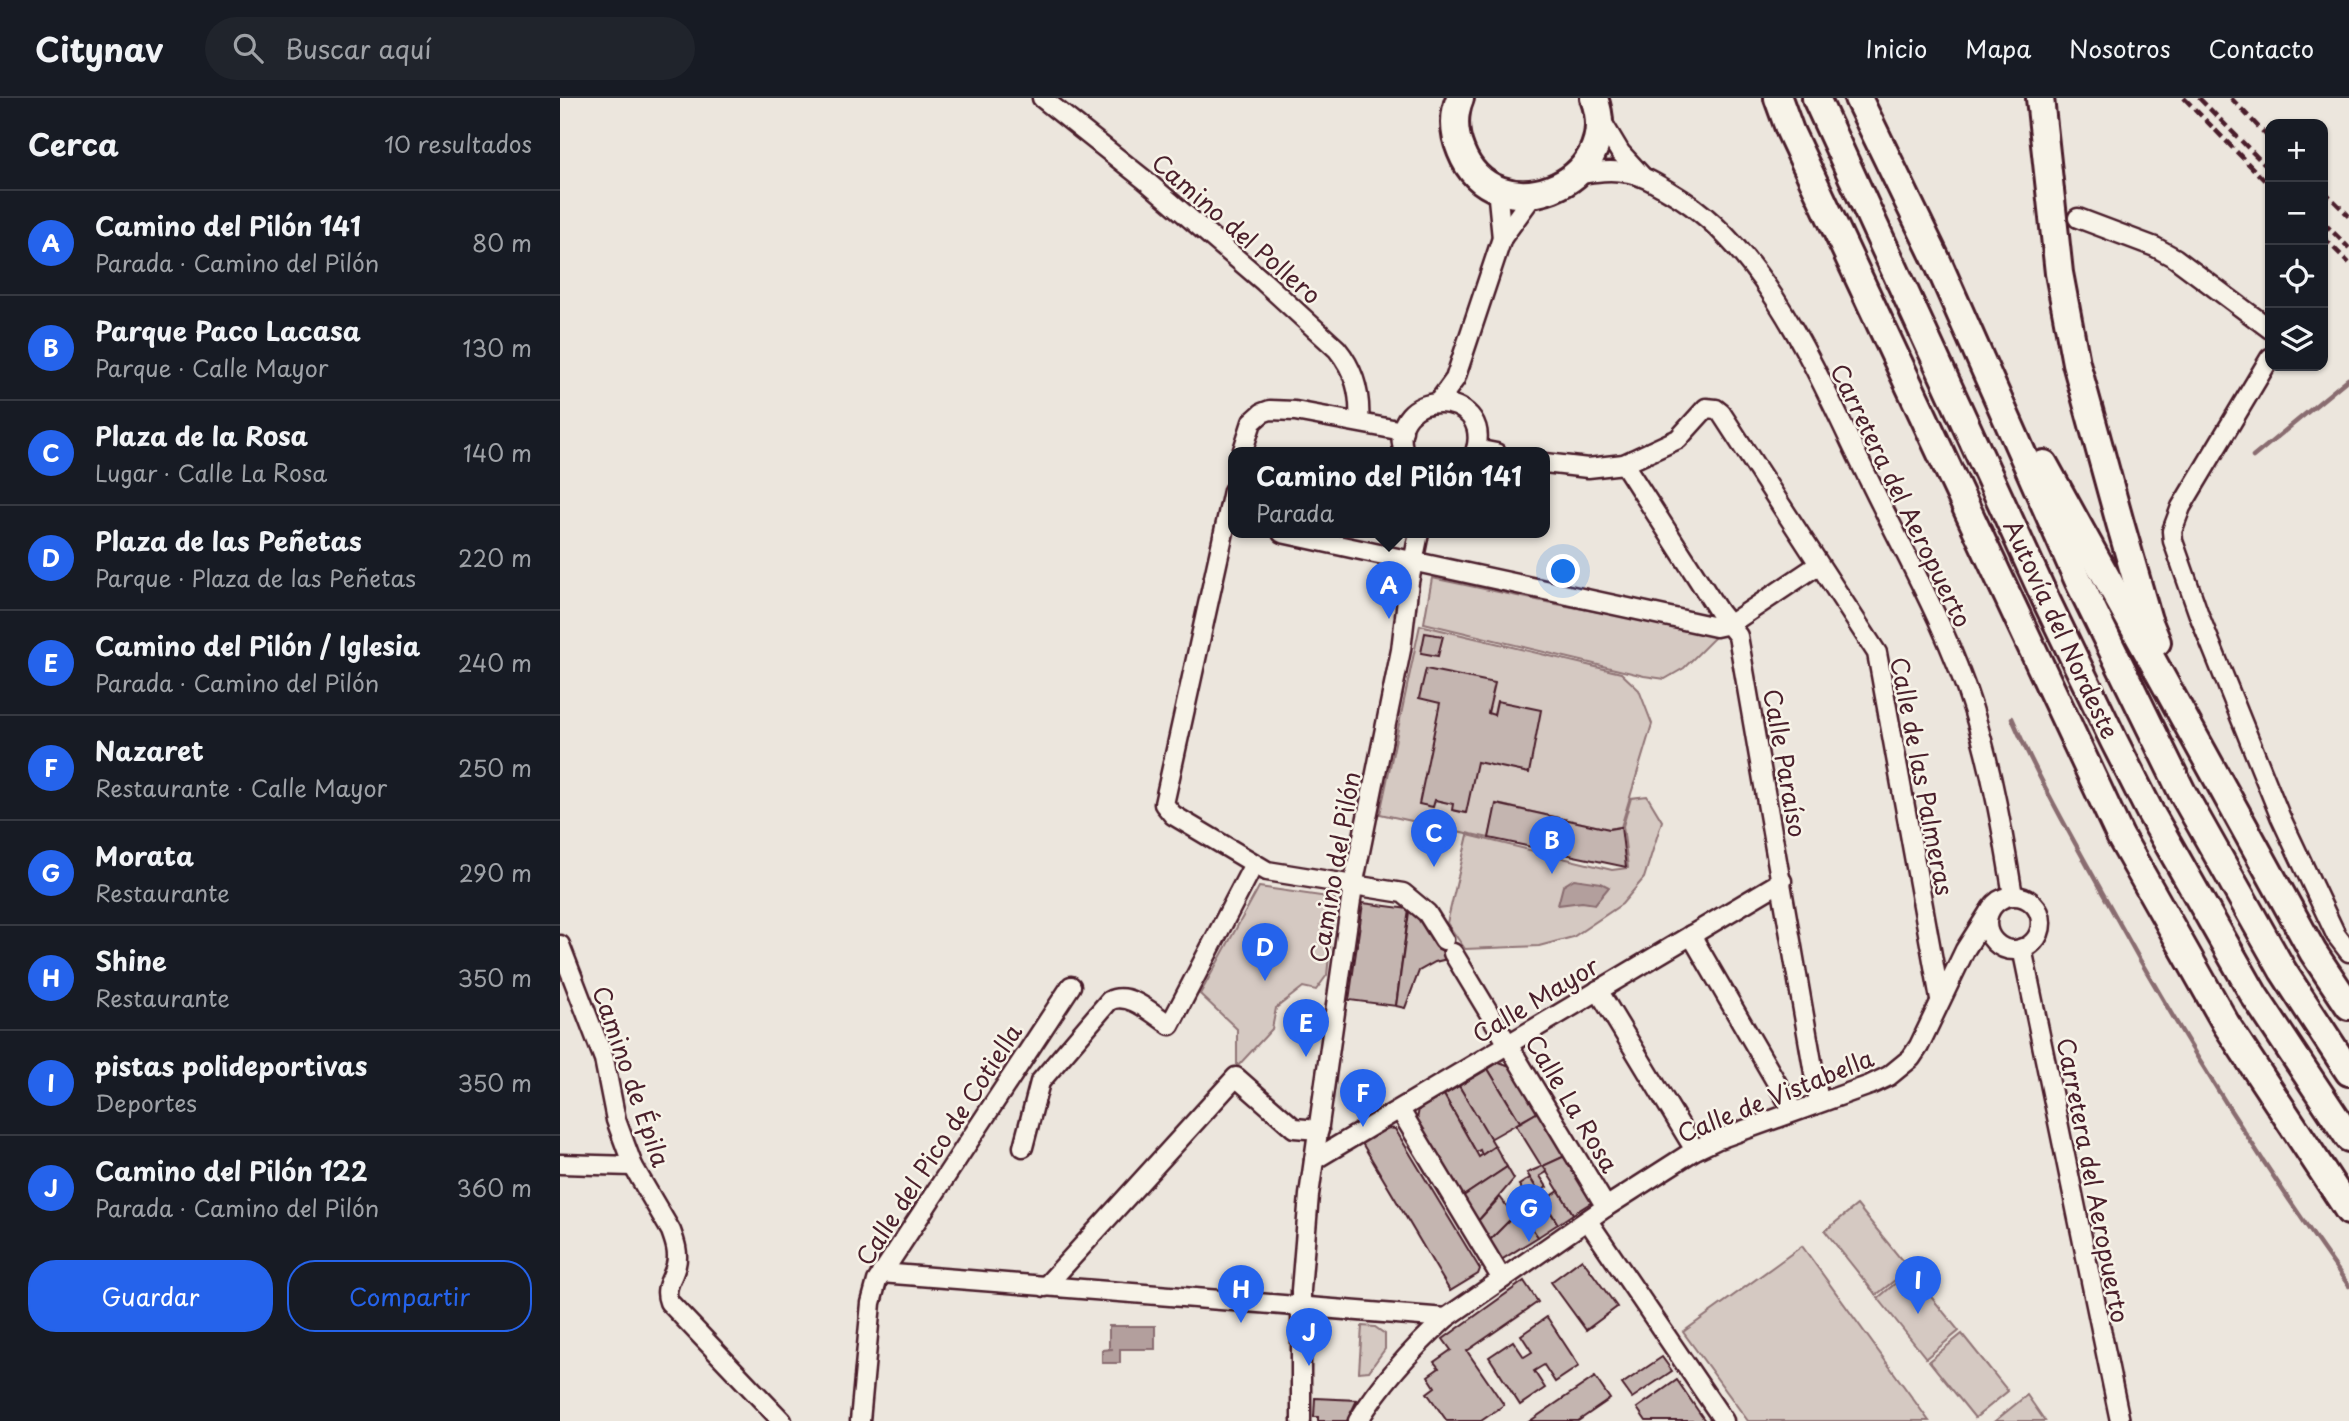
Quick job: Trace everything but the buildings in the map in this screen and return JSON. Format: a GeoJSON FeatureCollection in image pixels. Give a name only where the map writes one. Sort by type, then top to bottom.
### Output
{"type":"FeatureCollection","features":[{"type":"Feature","properties":{"kind":"highway"},"geometry":{"type":"LineString","coordinates":[[1769,98],[1790,131]]}},
{"type":"Feature","properties":{"kind":"highway"},"geometry":{"type":"LineString","coordinates":[[1778,98],[1790,131],[2120,836],[2225,1024],[2349,1211]]}},
{"type":"Feature","properties":{"kind":"highway","name":"Autovía del Nordeste"},"geometry":{"type":"LineString","coordinates":[[1816,98],[2046,600],[2150,812],[2254,995],[2349,1138]]}},
{"type":"Feature","properties":{"kind":"highway","name":"Autovía del Nordeste"},"geometry":{"type":"LineString","coordinates":[[1858,98],[1938,263],[2079,582],[2182,792],[2283,971],[2349,1072]]}},
{"type":"Feature","properties":{"kind":"highway"},"geometry":{"type":"LineString","coordinates":[[2040,98],[2059,273],[2076,363],[2148,620],[2181,709]]}},
{"type":"Feature","properties":{"kind":"highway"},"geometry":{"type":"LineString","coordinates":[[1458,100],[1455,124],[1457,140],[1463,155],[1477,174],[1496,188],[1510,193],[1534,194],[1552,190],[1576,175],[1591,154],[1596,142],[1596,103]]}},
{"type":"Feature","properties":{"kind":"highway"},"geometry":{"type":"LineString","coordinates":[[1938,263],[1956,278],[2047,470],[2313,952],[2349,1006]]}},
{"type":"Feature","properties":{"kind":"street","name":"Camino del Pollero"},"geometry":{"type":"LineString","coordinates":[[1042,98],[1144,180],[1327,339],[1351,369],[1360,407],[1359,422]]}},
{"type":"Feature","properties":{"kind":"street","name":"Carretera del Aeropuerto"},"geometry":{"type":"LineString","coordinates":[[1596,103],[1620,152],[1642,176],[1700,212],[1745,256],[1775,298],[1816,375],[1919,581],[1962,678],[1997,804],[2013,896]]}},
{"type":"Feature","properties":{"kind":"street","name":"Carretera del Aeropuerto"},"geometry":{"type":"LineString","coordinates":[[1576,175],[1614,171],[1642,176]]}},
{"type":"Feature","properties":{"kind":"street"},"geometry":{"type":"LineString","coordinates":[[1496,188],[1502,238]]}},
{"type":"Feature","properties":{"kind":"street"},"geometry":{"type":"LineString","coordinates":[[1439,401],[1455,379],[1502,238],[1534,194]]}},
{"type":"Feature","properties":{"kind":"street"},"geometry":{"type":"LineString","coordinates":[[2078,218],[2155,247],[2175,258],[2265,325]]}},
{"type":"Feature","properties":{"kind":"street"},"geometry":{"type":"LineString","coordinates":[[2265,366],[2181,507],[2175,522],[2173,541],[2199,615],[2280,816],[2336,935],[2349,951]]}},
{"type":"Feature","properties":{"kind":"street"},"geometry":{"type":"LineString","coordinates":[[1455,379],[1458,406]]}},
{"type":"Feature","properties":{"kind":"street"},"geometry":{"type":"LineString","coordinates":[[1404,447],[1403,431],[1412,413],[1420,407],[1439,401],[1458,406],[1470,417],[1476,432],[1475,447]]}},
{"type":"Feature","properties":{"kind":"street","name":"Calle de las Palmeras"},"geometry":{"type":"LineString","coordinates":[[1624,464],[1678,439],[1706,408],[1716,409],[1877,653],[1940,999]]}},
{"type":"Feature","properties":{"kind":"street"},"geometry":{"type":"LineString","coordinates":[[1243,447],[1251,422],[1262,412],[1286,409],[1403,431]]}},
{"type":"Feature","properties":{"kind":"street"},"geometry":{"type":"LineString","coordinates":[[1550,464],[1588,468],[1624,464]]}},
{"type":"Feature","properties":{"kind":"street","name":"Calle Paraíso"},"geometry":{"type":"LineString","coordinates":[[1624,464],[1740,641],[1819,1102]]}},
{"type":"Feature","properties":{"kind":"street"},"geometry":{"type":"LineString","coordinates":[[1228,531],[1164,804],[1173,815],[1267,871],[1353,886]]}},
{"type":"Feature","properties":{"kind":"street"},"geometry":{"type":"LineString","coordinates":[[1305,538],[1720,627],[1730,624],[1818,565]]}},
{"type":"Feature","properties":{"kind":"street","name":"Camino del Pilón"},"geometry":{"type":"LineString","coordinates":[[1301,1421],[1304,1238],[1314,1160],[1353,886],[1401,650],[1418,538]]}},
{"type":"Feature","properties":{"kind":"street"},"geometry":{"type":"LineString","coordinates":[[1023,1147],[1040,1082],[1109,1001],[1125,998],[1170,1026],[1254,864]]}},
{"type":"Feature","properties":{"kind":"street","name":"Calle Mayor"},"geometry":{"type":"LineString","coordinates":[[1314,1160],[1782,881]]}},
{"type":"Feature","properties":{"kind":"street","name":"Calle La Rosa"},"geometry":{"type":"LineString","coordinates":[[1353,886],[1403,893],[1427,913],[1509,1043],[1606,1207]]}},
{"type":"Feature","properties":{"kind":"street"},"geometry":{"type":"LineString","coordinates":[[1965,950],[1978,944],[1996,943],[2009,949],[2022,948],[2039,930],[2039,915],[2028,900],[2013,896],[1998,901],[1989,912],[1987,928],[1996,943]]}},
{"type":"Feature","properties":{"kind":"street","name":"Calle de Vistabella"},"geometry":{"type":"LineString","coordinates":[[1358,1421],[1387,1379],[1446,1318],[1606,1207],[1695,1150],[1716,1140],[1879,1081],[1903,1066],[1919,1046],[1965,950],[1989,912]]}},
{"type":"Feature","properties":{"kind":"street"},"geometry":{"type":"LineString","coordinates":[[1691,935],[1793,1111]]}},
{"type":"Feature","properties":{"kind":"street","name":"Camino de Épila"},"geometry":{"type":"LineString","coordinates":[[560,946],[604,1059],[616,1120],[633,1166],[675,1242],[677,1258],[667,1288],[669,1303],[782,1421]]}},
{"type":"Feature","properties":{"kind":"street","name":"Carretera del Aeropuerto"},"geometry":{"type":"LineString","coordinates":[[2022,948],[2120,1421]]}},
{"type":"Feature","properties":{"kind":"street","name":"Calle del Pico de Cotiella"},"geometry":{"type":"LineString","coordinates":[[860,1421],[872,1296],[881,1273],[1071,985]]}},
{"type":"Feature","properties":{"kind":"street"},"geometry":{"type":"LineString","coordinates":[[1598,990],[1695,1150]]}},
{"type":"Feature","properties":{"kind":"street"},"geometry":{"type":"LineString","coordinates":[[1045,1287],[1237,1077],[1294,1128],[1319,1130]]}},
{"type":"Feature","properties":{"kind":"street"},"geometry":{"type":"LineString","coordinates":[[1399,1110],[1502,1279]]}},
{"type":"Feature","properties":{"kind":"street"},"geometry":{"type":"LineString","coordinates":[[560,1164],[633,1166]]}},
{"type":"Feature","properties":{"kind":"street"},"geometry":{"type":"LineString","coordinates":[[1588,1221],[1724,1421]]}},
{"type":"Feature","properties":{"kind":"street"},"geometry":{"type":"LineString","coordinates":[[881,1273],[1446,1318]]}},
{"type":"Feature","properties":{"kind":"street"},"geometry":{"type":"LineString","coordinates":[[1417,1317],[1421,1341]]}},
{"type":"Feature","properties":{"kind":"shaded area"},"geometry":{"type":"Polygon","coordinates":[[[1432,578],[1718,634],[1684,668],[1665,679],[1644,676],[1424,623],[1432,578]]]}},
{"type":"Feature","properties":{"kind":"shaded area"},"geometry":{"type":"Polygon","coordinates":[[[1420,625],[1621,673],[1639,690],[1652,724],[1621,827],[1609,829],[1497,804],[1489,838],[1380,814],[1420,625]]]}},
{"type":"Feature","properties":{"kind":"shaded area"},"geometry":{"type":"Polygon","coordinates":[[[1647,796],[1662,821],[1644,878],[1622,904],[1573,937],[1539,946],[1465,949],[1447,923],[1468,835],[1612,870],[1628,868],[1623,826],[1631,798],[1647,796]]]}},
{"type":"Feature","properties":{"kind":"shaded area"},"geometry":{"type":"Polygon","coordinates":[[[1574,879],[1601,883],[1609,887],[1595,904],[1582,902],[1558,905],[1563,886],[1574,879]]]}},
{"type":"Feature","properties":{"kind":"shaded area"},"geometry":{"type":"Polygon","coordinates":[[[1259,887],[1335,898],[1327,975],[1316,990],[1303,987],[1276,1008],[1272,1029],[1237,1067],[1237,1029],[1200,994],[1259,887]]]}},
{"type":"Feature","properties":{"kind":"shaded area"},"geometry":{"type":"Polygon","coordinates":[[[1857,1205],[1909,1269],[1876,1295],[1825,1231],[1857,1205]]]}},
{"type":"Feature","properties":{"kind":"shaded area"},"geometry":{"type":"Polygon","coordinates":[[[1802,1246],[1929,1421],[1748,1421],[1683,1332],[1802,1246]]]}},
{"type":"Feature","properties":{"kind":"shaded area"},"geometry":{"type":"Polygon","coordinates":[[[1910,1271],[1959,1331],[1926,1358],[1878,1298],[1910,1271]]]}},
{"type":"Feature","properties":{"kind":"shaded area"},"geometry":{"type":"Polygon","coordinates":[[[1109,1326],[1155,1326],[1155,1349],[1120,1349],[1120,1363],[1102,1363],[1102,1350],[1113,1349],[1109,1349],[1109,1326]]]}},
{"type":"Feature","properties":{"kind":"shaded area"},"geometry":{"type":"Polygon","coordinates":[[[1362,1326],[1375,1327],[1385,1334],[1385,1349],[1369,1371],[1359,1372],[1362,1326]]]}},
{"type":"Feature","properties":{"kind":"shaded area"},"geometry":{"type":"Polygon","coordinates":[[[1962,1334],[2008,1391],[1975,1418],[1929,1361],[1962,1334]]]}},
{"type":"Feature","properties":{"kind":"shaded area"},"geometry":{"type":"Polygon","coordinates":[[[2027,1395],[2045,1421],[1995,1421],[2027,1395]]]}},
{"type":"Feature","properties":{"kind":"waterway"},"geometry":{"type":"LineString","coordinates":[[2253,457],[2348,379]]}},
{"type":"Feature","properties":{"kind":"waterway"},"geometry":{"type":"LineString","coordinates":[[2012,718],[2055,806],[2159,993],[2251,1142],[2349,1286]]}},
{"type":"Feature","properties":{"kind":"railway"},"geometry":{"type":"LineString","coordinates":[[2184,98],[2266,182]]}},
{"type":"Feature","properties":{"kind":"railway"},"geometry":{"type":"LineString","coordinates":[[2199,98],[2265,165]]}},
{"type":"Feature","properties":{"kind":"railway"},"geometry":{"type":"LineString","coordinates":[[2231,98],[2265,134]]}},
{"type":"Feature","properties":{"kind":"railway"},"geometry":{"type":"LineString","coordinates":[[2328,195],[2349,216]]}},
{"type":"Feature","properties":{"kind":"railway"},"geometry":{"type":"LineString","coordinates":[[2328,227],[2349,248]]}},
{"type":"Feature","properties":{"kind":"railway"},"geometry":{"type":"LineString","coordinates":[[2328,242],[2349,263]]}},
{"type":"Feature","properties":{"kind":"place","name":"Camino del Pilón 141"},"geometry":{"type":"Point","coordinates":[1389,619]}},
{"type":"Feature","properties":{"kind":"place","name":"Plaza de la Rosa"},"geometry":{"type":"Point","coordinates":[1434,867]}},
{"type":"Feature","properties":{"kind":"place","name":"Parque Paco Lacasa"},"geometry":{"type":"Point","coordinates":[1552,874]}},
{"type":"Feature","properties":{"kind":"place","name":"Plaza de las Peñetas"},"geometry":{"type":"Point","coordinates":[1265,981]}},
{"type":"Feature","properties":{"kind":"place","name":"Camino del Pilón / Iglesia"},"geometry":{"type":"Point","coordinates":[1306,1057]}},
{"type":"Feature","properties":{"kind":"place","name":"Nazaret"},"geometry":{"type":"Point","coordinates":[1363,1127]}},
{"type":"Feature","properties":{"kind":"place","name":"Morata"},"geometry":{"type":"Point","coordinates":[1529,1242]}},
{"type":"Feature","properties":{"kind":"place","name":"pistas polideportivas"},"geometry":{"type":"Point","coordinates":[1918,1314]}},
{"type":"Feature","properties":{"kind":"place","name":"Shine"},"geometry":{"type":"Point","coordinates":[1241,1323]}},
{"type":"Feature","properties":{"kind":"place","name":"Camino del Pilón 122"},"geometry":{"type":"Point","coordinates":[1309,1366]}}]}
